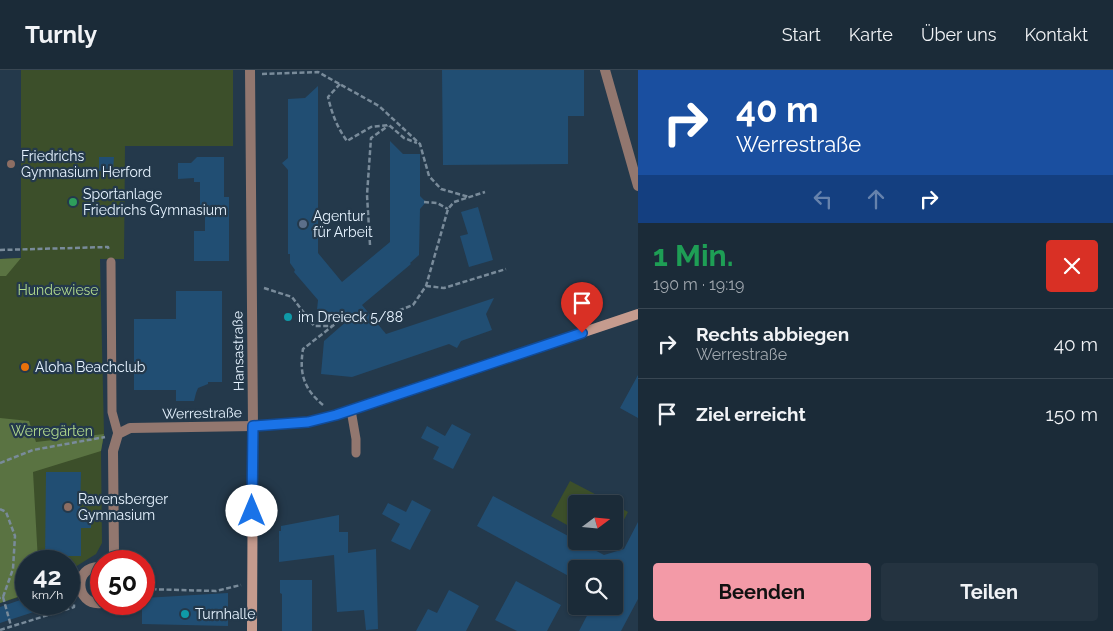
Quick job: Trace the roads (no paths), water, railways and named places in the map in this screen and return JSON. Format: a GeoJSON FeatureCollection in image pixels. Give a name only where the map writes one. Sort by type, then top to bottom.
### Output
{"type":"FeatureCollection","features":[{"type":"Feature","properties":{"kind":"main road","name":"Werrestraße"},"geometry":{"type":"LineString","coordinates":[[253,426],[308,422],[336,415],[638,314]]}},
{"type":"Feature","properties":{"kind":"main road","name":"Hansastraße"},"geometry":{"type":"LineString","coordinates":[[252,631],[253,426]]}},
{"type":"Feature","properties":{"kind":"street"},"geometry":{"type":"LineString","coordinates":[[605,70],[638,186]]}},
{"type":"Feature","properties":{"kind":"street","name":"Hansastraße"},"geometry":{"type":"LineString","coordinates":[[250,72],[253,426]]}},
{"type":"Feature","properties":{"kind":"street","name":"Werrestraße"},"geometry":{"type":"LineString","coordinates":[[118,434],[130,428],[253,426]]}},
{"type":"Feature","properties":{"kind":"street"},"geometry":{"type":"LineString","coordinates":[[114,550],[112,451],[118,434]]}},
{"type":"Feature","properties":{"kind":"street"},"geometry":{"type":"LineString","coordinates":[[90,569],[82,575],[80,586],[81,592],[90,601]]}},
{"type":"Feature","properties":{"kind":"lane"},"geometry":{"type":"LineString","coordinates":[[111,262],[112,412],[118,434]]}},
{"type":"Feature","properties":{"kind":"lane"},"geometry":{"type":"LineString","coordinates":[[351,410],[356,439],[356,453]]}},
{"type":"Feature","properties":{"kind":"place","name":"Friedrichs Gymnasium Herford"},"geometry":{"type":"Point","coordinates":[11,164]}},
{"type":"Feature","properties":{"kind":"place","name":"Sportanlage Friedrichs Gymnasium"},"geometry":{"type":"Point","coordinates":[73,202]}},
{"type":"Feature","properties":{"kind":"place","name":"Agentur für Arbeit"},"geometry":{"type":"Point","coordinates":[303,224]}},
{"type":"Feature","properties":{"kind":"place","name":"im Dreieck 5/88"},"geometry":{"type":"Point","coordinates":[288,317]}},
{"type":"Feature","properties":{"kind":"place","name":"Aloha Beachclub"},"geometry":{"type":"Point","coordinates":[25,367]}},
{"type":"Feature","properties":{"kind":"place","name":"Ravensberger Gymnasium"},"geometry":{"type":"Point","coordinates":[68,507]}},
{"type":"Feature","properties":{"kind":"place","name":"Turnhalle"},"geometry":{"type":"Point","coordinates":[185,614]}},
{"type":"Feature","properties":{"kind":"park label","name":"Hundewiese"},"geometry":{"type":"Point","coordinates":[58,290]}},
{"type":"Feature","properties":{"kind":"park label","name":"Werregärten"},"geometry":{"type":"Point","coordinates":[52,431]}}]}
